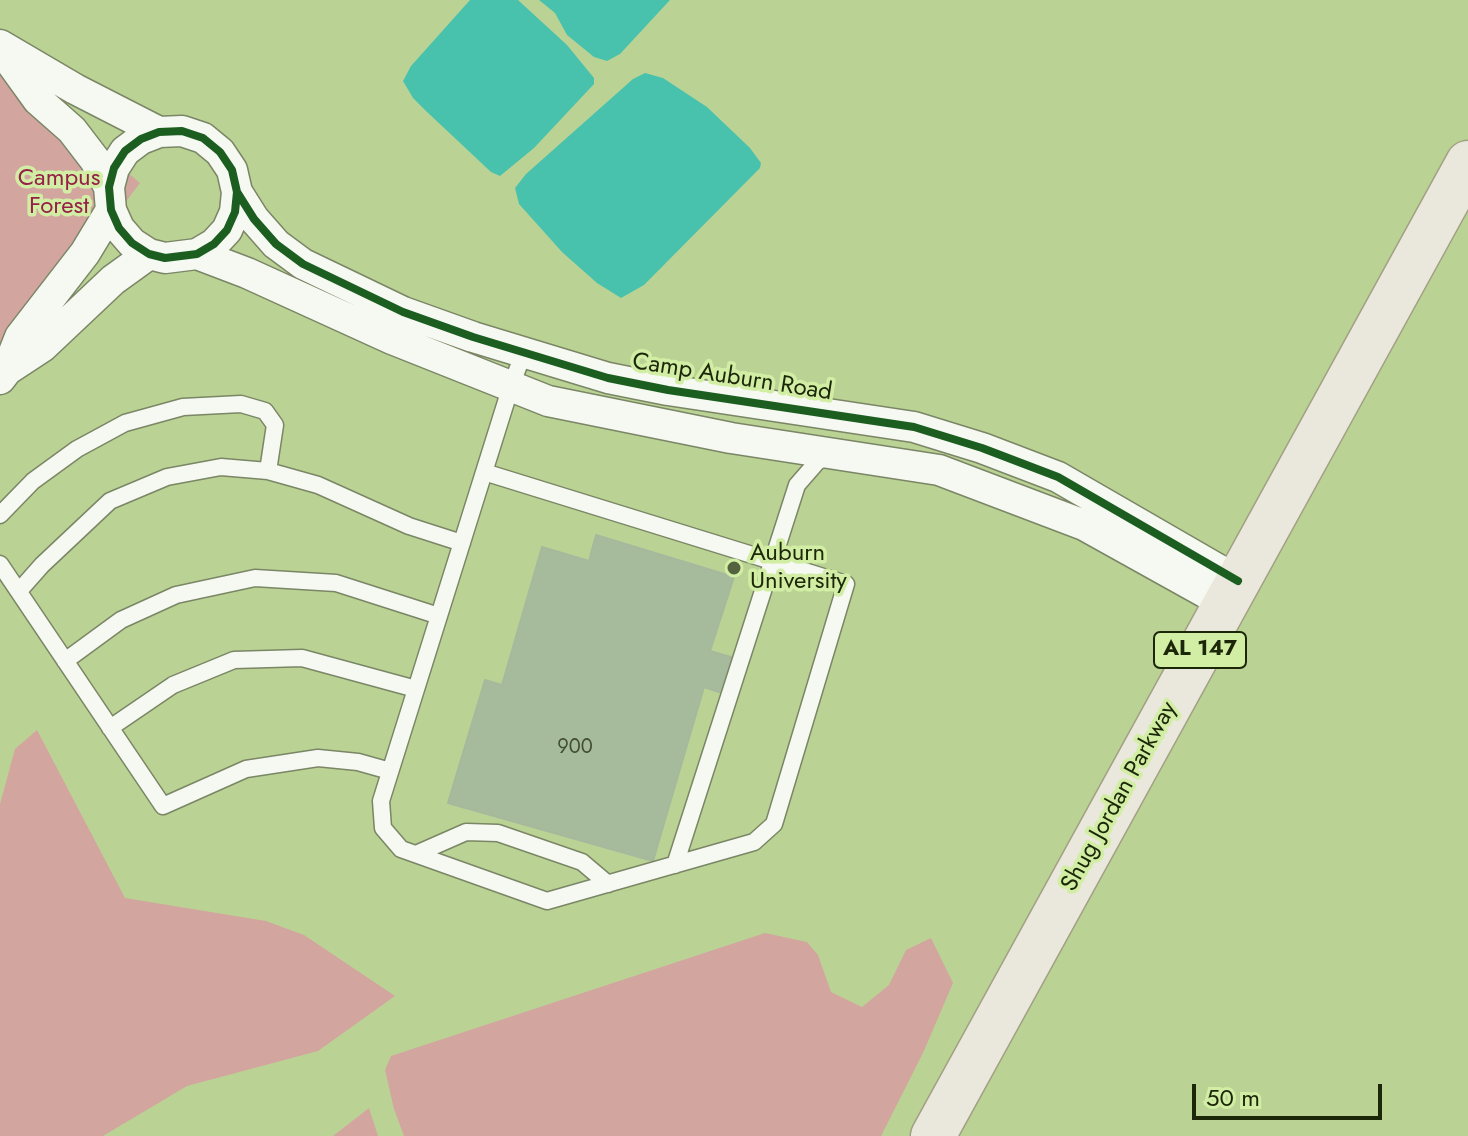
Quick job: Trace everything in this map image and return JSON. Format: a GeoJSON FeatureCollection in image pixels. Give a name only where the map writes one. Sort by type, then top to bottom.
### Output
{"type":"FeatureCollection","features":[{"type":"Feature","properties":{"kind":"main road","name":"Shug Jordan Parkway"},"geometry":{"type":"LineString","coordinates":[[933,1136],[1468,163]]}},
{"type":"Feature","properties":{"kind":"street"},"geometry":{"type":"LineString","coordinates":[[0,47],[159,132]]}},
{"type":"Feature","properties":{"kind":"street"},"geometry":{"type":"LineString","coordinates":[[0,47],[38,100],[72,130],[95,160],[110,198],[119,228],[149,254],[165,258],[197,254],[214,244],[227,230],[235,212],[237,192],[232,170],[220,152],[203,138],[182,131],[159,132],[141,139],[125,151],[114,168],[110,198],[85,253],[20,337],[4,374]]}},
{"type":"Feature","properties":{"kind":"street","name":"Camp Auburn Road"},"geometry":{"type":"LineString","coordinates":[[237,192],[254,219],[276,244],[303,264],[403,312],[608,378],[914,427],[982,448],[1058,477],[1232,592]]}},
{"type":"Feature","properties":{"kind":"street"},"geometry":{"type":"LineString","coordinates":[[4,374],[42,347],[113,280],[149,254]]}},
{"type":"Feature","properties":{"kind":"street"},"geometry":{"type":"LineString","coordinates":[[197,254],[260,278],[392,339],[548,401],[731,438],[939,470],[1084,525],[1232,592]]}},
{"type":"Feature","properties":{"kind":"lane"},"geometry":{"type":"LineString","coordinates":[[484,472],[846,584],[774,824],[754,842],[547,901],[401,849],[383,828],[381,801],[390,771],[511,386],[524,352]]}},
{"type":"Feature","properties":{"kind":"lane"},"geometry":{"type":"LineString","coordinates":[[0,515],[33,481],[77,449],[125,423],[183,407],[241,404],[265,411],[275,425],[268,471]]}},
{"type":"Feature","properties":{"kind":"lane"},"geometry":{"type":"LineString","coordinates":[[675,865],[797,485],[817,462],[831,453]]}},
{"type":"Feature","properties":{"kind":"lane"},"geometry":{"type":"LineString","coordinates":[[19,591],[110,501],[167,477],[221,467],[268,471],[318,485],[409,526],[462,543]]}},
{"type":"Feature","properties":{"kind":"lane"},"geometry":{"type":"LineString","coordinates":[[0,564],[163,806],[246,769],[318,758],[358,762],[390,771]]}},
{"type":"Feature","properties":{"kind":"lane"},"geometry":{"type":"LineString","coordinates":[[65,661],[121,620],[176,595],[255,578],[336,583],[439,616]]}},
{"type":"Feature","properties":{"kind":"lane"},"geometry":{"type":"LineString","coordinates":[[110,728],[173,685],[234,660],[302,658],[416,689]]}},
{"type":"Feature","properties":{"kind":"lane"},"geometry":{"type":"LineString","coordinates":[[416,854],[466,832],[498,833],[582,862],[608,884]]}},
{"type":"Feature","properties":{"kind":"shaded area","name":"Auburn University"},"geometry":{"type":"Polygon","coordinates":[[[0,0],[1468,0],[1468,1136],[0,1136],[0,0]]]}},
{"type":"Feature","properties":{"kind":"green space","name":"Campus Forest"},"geometry":{"type":"Polygon","coordinates":[[[0,64],[140,183],[32,325],[0,353],[0,64]]]}},
{"type":"Feature","properties":{"kind":"green space"},"geometry":{"type":"Polygon","coordinates":[[[37,730],[125,898],[266,921],[304,935],[395,996],[318,1051],[187,1086],[103,1136],[0,1136],[0,804],[15,749],[37,730]]]}},
{"type":"Feature","properties":{"kind":"green space"},"geometry":{"type":"Polygon","coordinates":[[[765,933],[807,942],[818,955],[831,992],[862,1007],[889,985],[906,950],[931,938],[953,983],[923,1053],[881,1136],[404,1136],[385,1070],[391,1056],[765,933]]]}},
{"type":"Feature","properties":{"kind":"green space"},"geometry":{"type":"Polygon","coordinates":[[[369,1108],[378,1136],[333,1136],[369,1108]]]}},
{"type":"Feature","properties":{"kind":"water"},"geometry":{"type":"Polygon","coordinates":[[[470,0],[518,0],[567,45],[594,78],[594,84],[534,148],[500,176],[491,172],[426,111],[413,98],[403,81],[411,66],[470,0]]]}},
{"type":"Feature","properties":{"kind":"water"},"geometry":{"type":"Polygon","coordinates":[[[539,0],[670,0],[620,54],[607,61],[594,57],[567,35],[555,13],[539,0]]]}},
{"type":"Feature","properties":{"kind":"water"},"geometry":{"type":"Polygon","coordinates":[[[645,73],[663,78],[707,107],[750,148],[761,163],[760,168],[644,285],[621,298],[597,283],[562,252],[519,204],[515,188],[526,174],[633,79],[645,73]]]}},
{"type":"Feature","properties":{"kind":"building"},"geometry":{"type":"Polygon","coordinates":[[[596,535],[734,577],[710,651],[731,657],[722,693],[704,687],[653,861],[448,803],[485,680],[502,685],[542,547],[589,561],[596,535]]]}},
{"type":"Feature","properties":{"kind":"cycle path"},"geometry":{"type":"LineString","coordinates":[[237,192],[235,212],[227,230],[214,244],[197,254],[165,258],[149,254],[132,243],[119,228],[111,210],[109,187],[114,168],[125,151],[141,139],[159,132],[182,131],[203,138],[220,152],[232,170],[237,192],[254,219],[276,244],[303,264],[403,312],[608,378],[914,427],[982,448],[1058,477],[1238,581]]}},
{"type":"Feature","properties":{"kind":"place","name":"Auburn University"},"geometry":{"type":"Point","coordinates":[734,568]}}]}
